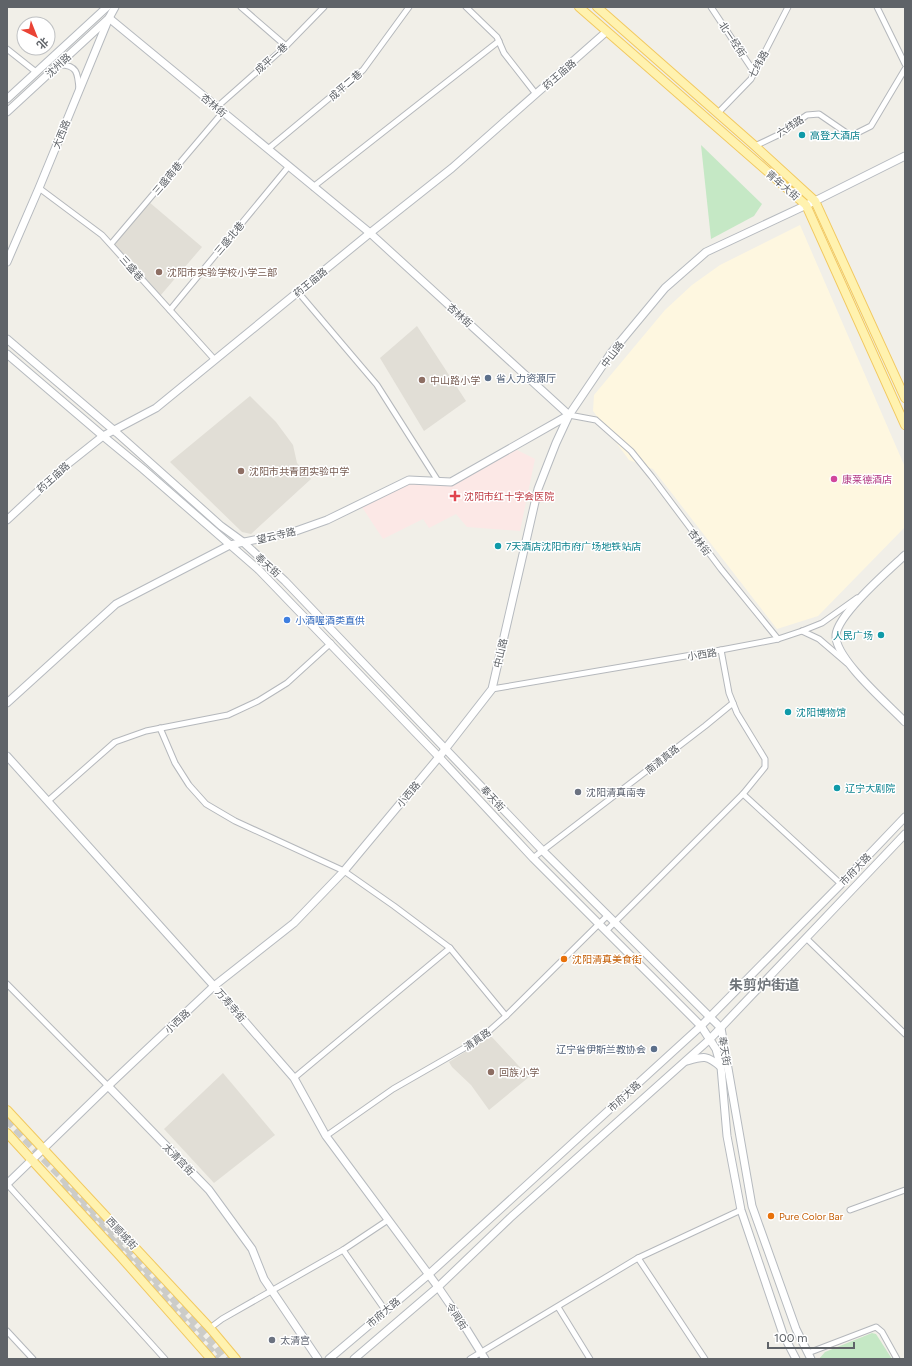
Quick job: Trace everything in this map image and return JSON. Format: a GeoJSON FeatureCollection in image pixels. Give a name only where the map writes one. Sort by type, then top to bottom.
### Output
{"type":"FeatureCollection","features":[{"type":"Feature","properties":{"kind":"main road","name":"大西路"},"geometry":{"type":"LineString","coordinates":[[7,262],[109,18],[115,7]]}},
{"type":"Feature","properties":{"kind":"main road","name":"青年大街"},"geometry":{"type":"LineString","coordinates":[[579,7],[806,205],[905,425]]}},
{"type":"Feature","properties":{"kind":"main road","name":"青年大街"},"geometry":{"type":"LineString","coordinates":[[597,7],[718,113],[815,201],[905,398]]}},
{"type":"Feature","properties":{"kind":"main road","name":"沈州路"},"geometry":{"type":"LineString","coordinates":[[7,99],[104,8]]}},
{"type":"Feature","properties":{"kind":"main road","name":"沈州路"},"geometry":{"type":"LineString","coordinates":[[7,112],[109,18]]}},
{"type":"Feature","properties":{"kind":"main road","name":"杏林街"},"geometry":{"type":"LineString","coordinates":[[109,18],[370,233],[569,415]]}},
{"type":"Feature","properties":{"kind":"main road","name":"药王庙路"},"geometry":{"type":"LineString","coordinates":[[7,520],[64,466],[103,436],[156,408],[452,168],[606,32]]}},
{"type":"Feature","properties":{"kind":"main road","name":"中山路"},"geometry":{"type":"LineString","coordinates":[[492,689],[538,489],[569,415],[612,353],[665,288],[706,252],[815,201],[905,156]]}},
{"type":"Feature","properties":{"kind":"main road","name":"奉天街"},"geometry":{"type":"LineString","coordinates":[[7,339],[113,431],[118,433],[221,526],[243,542],[285,580],[542,850],[721,1028],[752,1206],[796,1329],[809,1356]]}},
{"type":"Feature","properties":{"kind":"main road","name":"奉天街"},"geometry":{"type":"LineString","coordinates":[[7,354],[259,570],[331,643],[533,858],[701,1026],[716,1049],[721,1067],[726,1136],[741,1210],[783,1334],[796,1359]]}},
{"type":"Feature","properties":{"kind":"main road","name":"望云寺路"},"geometry":{"type":"LineString","coordinates":[[7,704],[116,604],[230,545],[296,531],[327,520],[409,480],[451,482],[569,415]]}},
{"type":"Feature","properties":{"kind":"main road"},"geometry":{"type":"LineString","coordinates":[[905,555],[865,592],[841,622],[836,635],[838,647],[852,668],[905,722]]}},
{"type":"Feature","properties":{"kind":"main road","name":"小西路"},"geometry":{"type":"LineString","coordinates":[[7,1184],[214,986],[294,923],[344,871],[439,757],[492,689]]}},
{"type":"Feature","properties":{"kind":"main road","name":"万寿寺街"},"geometry":{"type":"LineString","coordinates":[[7,756],[214,986],[294,1078],[326,1136],[428,1274]]}},
{"type":"Feature","properties":{"kind":"main road","name":"市府大路"},"geometry":{"type":"LineString","coordinates":[[329,1359],[428,1274],[701,1026],[905,817]]}},
{"type":"Feature","properties":{"kind":"main road","name":"市府大路"},"geometry":{"type":"LineString","coordinates":[[354,1359],[438,1287],[510,1218],[710,1039],[905,834]]}},
{"type":"Feature","properties":{"kind":"main road"},"geometry":{"type":"LineString","coordinates":[[683,1062],[702,1056],[715,1062],[721,1067]]}},
{"type":"Feature","properties":{"kind":"main road","name":"太清宫街"},"geometry":{"type":"LineString","coordinates":[[108,1086],[209,1190],[252,1250],[264,1279],[273,1290],[318,1359]]}},
{"type":"Feature","properties":{"kind":"main road","name":"西顺城街"},"geometry":{"type":"LineString","coordinates":[[7,1110],[210,1328],[236,1359]]}},
{"type":"Feature","properties":{"kind":"main road","name":"西顺城街"},"geometry":{"type":"LineString","coordinates":[[7,1133],[120,1256],[211,1359]]}},
{"type":"Feature","properties":{"kind":"main road","name":"令闻街"},"geometry":{"type":"LineString","coordinates":[[428,1274],[485,1359]]}},
{"type":"Feature","properties":{"kind":"street"},"geometry":{"type":"LineString","coordinates":[[241,7],[286,46]]}},
{"type":"Feature","properties":{"kind":"street","name":"成平一巷"},"geometry":{"type":"LineString","coordinates":[[217,107],[286,46],[324,7]]}},
{"type":"Feature","properties":{"kind":"street"},"geometry":{"type":"LineString","coordinates":[[466,7],[498,37],[504,53],[536,94]]}},
{"type":"Feature","properties":{"kind":"street","name":"北一经街"},"geometry":{"type":"LineString","coordinates":[[711,7],[754,72]]}},
{"type":"Feature","properties":{"kind":"street","name":"七纬路"},"geometry":{"type":"LineString","coordinates":[[718,113],[751,79],[788,7]]}},
{"type":"Feature","properties":{"kind":"street"},"geometry":{"type":"LineString","coordinates":[[877,7],[905,64]]}},
{"type":"Feature","properties":{"kind":"street","name":"成平二巷"},"geometry":{"type":"LineString","coordinates":[[268,149],[363,70],[408,8]]}},
{"type":"Feature","properties":{"kind":"street"},"geometry":{"type":"LineString","coordinates":[[313,186],[499,41]]}},
{"type":"Feature","properties":{"kind":"street"},"geometry":{"type":"LineString","coordinates":[[7,49],[36,72]]}},
{"type":"Feature","properties":{"kind":"street"},"geometry":{"type":"LineString","coordinates":[[58,65],[67,65],[74,68],[78,77],[79,92]]}},
{"type":"Feature","properties":{"kind":"street","name":"六纬路"},"geometry":{"type":"LineString","coordinates":[[755,146],[778,135],[807,115],[819,114],[851,136],[871,126],[905,69]]}},
{"type":"Feature","properties":{"kind":"street","name":"三盛南巷"},"geometry":{"type":"LineString","coordinates":[[111,244],[223,112]]}},
{"type":"Feature","properties":{"kind":"street","name":"三盛北巷"},"geometry":{"type":"LineString","coordinates":[[170,310],[289,166]]}},
{"type":"Feature","properties":{"kind":"street","name":"三盛巷"},"geometry":{"type":"LineString","coordinates":[[39,188],[102,235],[215,360]]}},
{"type":"Feature","properties":{"kind":"street"},"geometry":{"type":"LineString","coordinates":[[298,292],[377,385],[438,481]]}},
{"type":"Feature","properties":{"kind":"street","name":"杏林街"},"geometry":{"type":"LineString","coordinates":[[569,415],[596,420],[631,451],[721,569],[778,639]]}},
{"type":"Feature","properties":{"kind":"street","name":"小西路"},"geometry":{"type":"LineString","coordinates":[[492,689],[778,639],[822,623],[865,592]]}},
{"type":"Feature","properties":{"kind":"street"},"geometry":{"type":"LineString","coordinates":[[802,631],[819,639],[852,668]]}},
{"type":"Feature","properties":{"kind":"street"},"geometry":{"type":"LineString","coordinates":[[48,801],[115,742],[146,731],[228,715],[258,701],[287,683],[331,643]]}},
{"type":"Feature","properties":{"kind":"street"},"geometry":{"type":"LineString","coordinates":[[606,931],[743,794],[765,767],[764,759],[737,713],[728,692],[721,650]]}},
{"type":"Feature","properties":{"kind":"street","name":"南清真路"},"geometry":{"type":"LineString","coordinates":[[533,858],[733,703]]}},
{"type":"Feature","properties":{"kind":"street"},"geometry":{"type":"LineString","coordinates":[[160,728],[175,763],[185,780],[206,804],[235,821],[344,871],[450,948],[506,1016]]}},
{"type":"Feature","properties":{"kind":"street"},"geometry":{"type":"LineString","coordinates":[[743,794],[841,884]]}},
{"type":"Feature","properties":{"kind":"street","name":"清真路"},"geometry":{"type":"LineString","coordinates":[[326,1136],[393,1089],[480,1039],[506,1016],[608,916]]}},
{"type":"Feature","properties":{"kind":"street"},"geometry":{"type":"LineString","coordinates":[[806,938],[905,1034]]}},
{"type":"Feature","properties":{"kind":"street"},"geometry":{"type":"LineString","coordinates":[[294,1078],[450,948]]}},
{"type":"Feature","properties":{"kind":"street","name":"太清宫街"},"geometry":{"type":"LineString","coordinates":[[7,984],[108,1086]]}},
{"type":"Feature","properties":{"kind":"street"},"geometry":{"type":"LineString","coordinates":[[7,1184],[165,1359]]}},
{"type":"Feature","properties":{"kind":"street"},"geometry":{"type":"LineString","coordinates":[[850,1210],[905,1190]]}},
{"type":"Feature","properties":{"kind":"street"},"geometry":{"type":"LineString","coordinates":[[470,1359],[638,1258],[741,1210]]}},
{"type":"Feature","properties":{"kind":"street"},"geometry":{"type":"LineString","coordinates":[[210,1328],[222,1319],[343,1250],[388,1220]]}},
{"type":"Feature","properties":{"kind":"street"},"geometry":{"type":"LineString","coordinates":[[343,1250],[383,1307]]}},
{"type":"Feature","properties":{"kind":"street"},"geometry":{"type":"LineString","coordinates":[[638,1258],[705,1359]]}},
{"type":"Feature","properties":{"kind":"street"},"geometry":{"type":"LineString","coordinates":[[558,1307],[590,1359]]}},
{"type":"Feature","properties":{"kind":"street"},"geometry":{"type":"LineString","coordinates":[[809,1356],[876,1327],[882,1332],[897,1359]]}},
{"type":"Feature","properties":{"kind":"street"},"geometry":{"type":"LineString","coordinates":[[7,1331],[33,1359]]}},
{"type":"Feature","properties":{"kind":"shaded area","name":"沈阳市实验学校小学三部"},"geometry":{"type":"Polygon","coordinates":[[[149,202],[202,247],[160,296],[112,244],[149,202]]]}},
{"type":"Feature","properties":{"kind":"shaded area"},"geometry":{"type":"Polygon","coordinates":[[[800,225],[905,467],[905,527],[818,616],[777,629],[653,469],[629,460],[593,411],[594,395],[665,310],[692,285],[720,265],[800,225]]]}},
{"type":"Feature","properties":{"kind":"shaded area","name":"中山路小学"},"geometry":{"type":"Polygon","coordinates":[[[417,326],[466,401],[424,431],[380,358],[417,326]]]}},
{"type":"Feature","properties":{"kind":"shaded area","name":"沈阳市共青团实验中学"},"geometry":{"type":"Polygon","coordinates":[[[250,396],[276,422],[293,445],[297,463],[311,479],[251,534],[242,532],[170,462],[250,396]]]}},
{"type":"Feature","properties":{"kind":"shaded area","name":"沈阳市红十字会医院"},"geometry":{"type":"Polygon","coordinates":[[[517,450],[535,459],[520,531],[467,527],[456,514],[429,528],[423,519],[383,539],[362,507],[410,482],[447,486],[481,470],[505,455],[517,450]]]}},
{"type":"Feature","properties":{"kind":"shaded area","name":"回族小学"},"geometry":{"type":"Polygon","coordinates":[[[491,1036],[529,1077],[489,1110],[471,1085],[452,1067],[449,1062],[491,1036]]]}},
{"type":"Feature","properties":{"kind":"shaded area"},"geometry":{"type":"Polygon","coordinates":[[[223,1073],[275,1135],[214,1183],[164,1129],[223,1073]]]}},
{"type":"Feature","properties":{"kind":"green space"},"geometry":{"type":"Polygon","coordinates":[[[701,145],[762,204],[754,216],[711,239],[701,145]]]}},
{"type":"Feature","properties":{"kind":"green space"},"geometry":{"type":"Polygon","coordinates":[[[872,1333],[876,1334],[892,1359],[819,1359],[825,1352],[872,1333]]]}},
{"type":"Feature","properties":{"kind":"tunnel"},"geometry":{"type":"LineString","coordinates":[[7,1119],[87,1203],[216,1345],[226,1359]]}},
{"type":"Feature","properties":{"kind":"tunnel"},"geometry":{"type":"LineString","coordinates":[[62,1185],[217,1359]]}},
{"type":"Feature","properties":{"kind":"place","name":"高登大酒店"},"geometry":{"type":"Point","coordinates":[802,135]}},
{"type":"Feature","properties":{"kind":"place","name":"沈阳市实验学校小学三部"},"geometry":{"type":"Point","coordinates":[159,272]}},
{"type":"Feature","properties":{"kind":"place","name":"省人力资源厅"},"geometry":{"type":"Point","coordinates":[488,378]}},
{"type":"Feature","properties":{"kind":"place","name":"中山路小学"},"geometry":{"type":"Point","coordinates":[422,380]}},
{"type":"Feature","properties":{"kind":"place","name":"沈阳市共青团实验中学"},"geometry":{"type":"Point","coordinates":[241,471]}},
{"type":"Feature","properties":{"kind":"place","name":"康莱德酒店"},"geometry":{"type":"Point","coordinates":[834,479]}},
{"type":"Feature","properties":{"kind":"place","name":"沈阳市红十字会医院"},"geometry":{"type":"Point","coordinates":[455,496]}},
{"type":"Feature","properties":{"kind":"place","name":"7天酒店沈阳市府广场地铁站店"},"geometry":{"type":"Point","coordinates":[498,546]}},
{"type":"Feature","properties":{"kind":"place","name":"小酒喔酒类直供"},"geometry":{"type":"Point","coordinates":[287,620]}},
{"type":"Feature","properties":{"kind":"place","name":"人民广场"},"geometry":{"type":"Point","coordinates":[881,635]}},
{"type":"Feature","properties":{"kind":"place","name":"沈阳博物馆"},"geometry":{"type":"Point","coordinates":[788,712]}},
{"type":"Feature","properties":{"kind":"place","name":"辽宁大剧院"},"geometry":{"type":"Point","coordinates":[837,788]}},
{"type":"Feature","properties":{"kind":"place","name":"沈阳清真南寺"},"geometry":{"type":"Point","coordinates":[578,792]}},
{"type":"Feature","properties":{"kind":"place","name":"沈阳清真美食街"},"geometry":{"type":"Point","coordinates":[564,959]}},
{"type":"Feature","properties":{"kind":"place","name":"辽宁省伊斯兰教协会"},"geometry":{"type":"Point","coordinates":[654,1049]}},
{"type":"Feature","properties":{"kind":"place","name":"回族小学"},"geometry":{"type":"Point","coordinates":[491,1072]}},
{"type":"Feature","properties":{"kind":"place","name":"Pure Color Bar"},"geometry":{"type":"Point","coordinates":[771,1216]}},
{"type":"Feature","properties":{"kind":"place","name":"太清宫"},"geometry":{"type":"Point","coordinates":[272,1340]}},
{"type":"Feature","properties":{"kind":"district","name":"朱剪炉街道"},"geometry":{"type":"Point","coordinates":[764,985]}}]}
